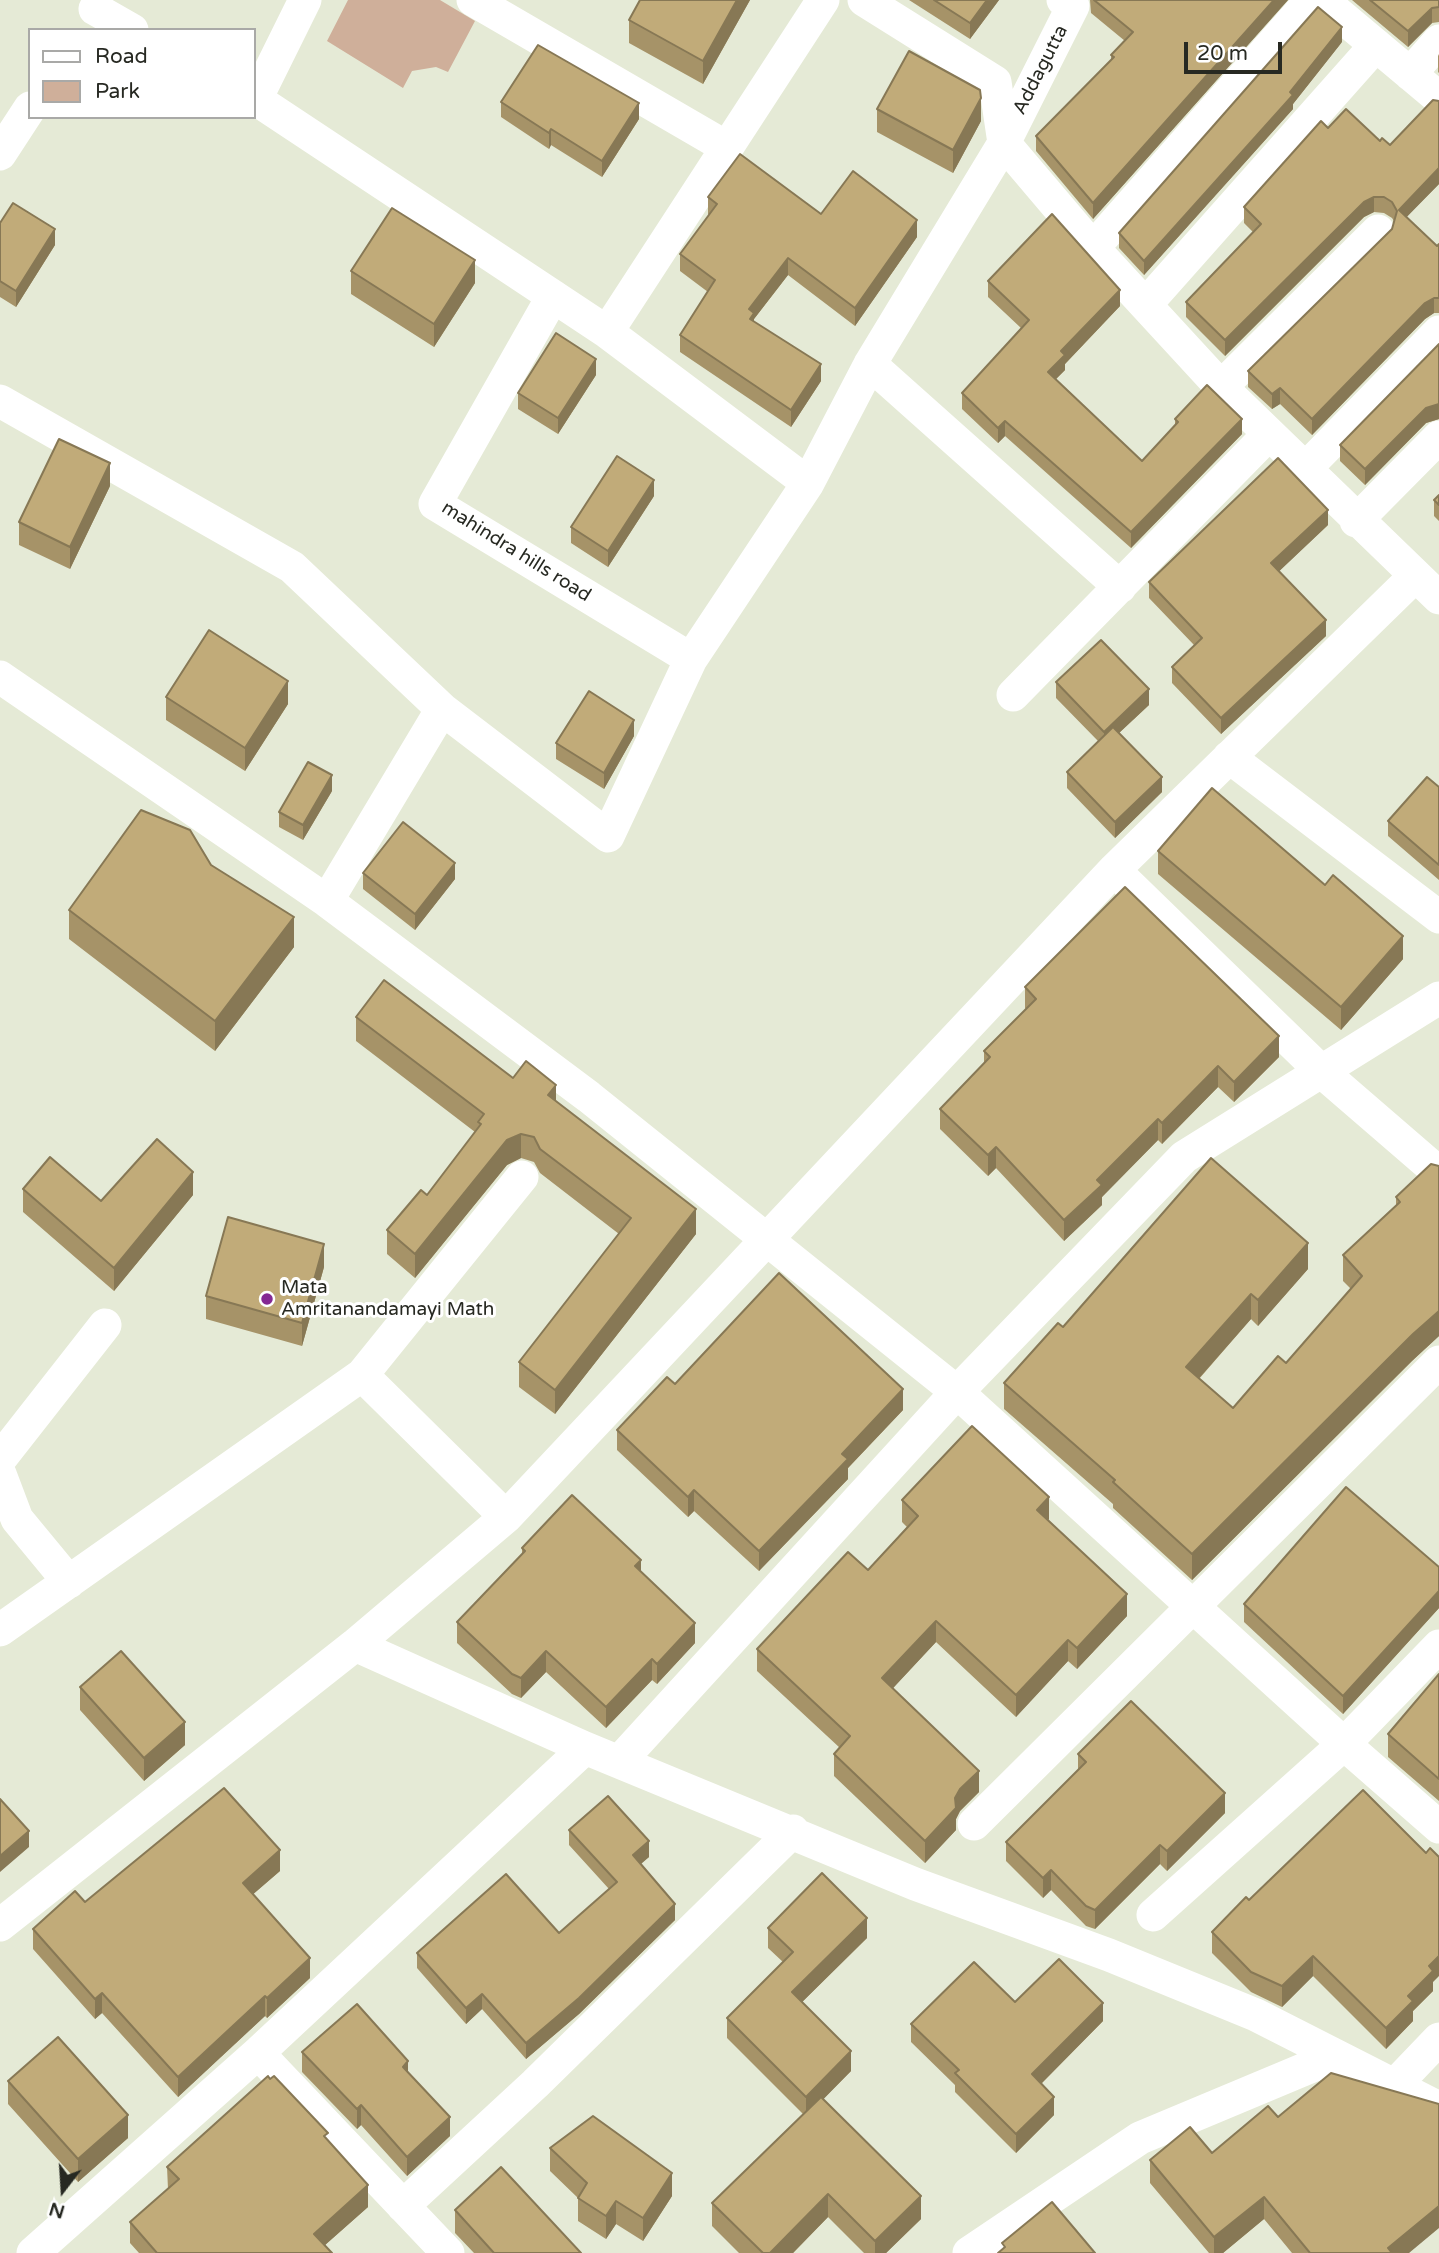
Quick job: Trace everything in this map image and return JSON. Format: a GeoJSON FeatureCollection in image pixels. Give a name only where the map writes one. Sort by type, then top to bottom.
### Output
{"type":"FeatureCollection","features":[{"type":"Feature","properties":{"kind":"street"},"geometry":{"type":"LineString","coordinates":[[256,96],[305,0]]}},
{"type":"Feature","properties":{"kind":"street"},"geometry":{"type":"LineString","coordinates":[[473,0],[726,147]]}},
{"type":"Feature","properties":{"kind":"street"},"geometry":{"type":"LineString","coordinates":[[607,332],[823,0]]}},
{"type":"Feature","properties":{"kind":"street"},"geometry":{"type":"LineString","coordinates":[[0,1925],[355,1645],[506,1517],[1114,870],[1229,757],[1427,588],[1221,387],[1147,303],[1093,248],[1004,143],[995,82],[864,0]]}},
{"type":"Feature","properties":{"kind":"street","name":"Addagutta"},"geometry":{"type":"LineString","coordinates":[[1004,143],[1073,6],[1063,0]]}},
{"type":"Feature","properties":{"kind":"street"},"geometry":{"type":"LineString","coordinates":[[1093,248],[1311,0]]}},
{"type":"Feature","properties":{"kind":"street"},"geometry":{"type":"LineString","coordinates":[[1322,0],[1439,98]]}},
{"type":"Feature","properties":{"kind":"street"},"geometry":{"type":"LineString","coordinates":[[91,13],[127,28]]}},
{"type":"Feature","properties":{"kind":"street"},"geometry":{"type":"LineString","coordinates":[[1410,74],[1439,41]]}},
{"type":"Feature","properties":{"kind":"street"},"geometry":{"type":"LineString","coordinates":[[1147,303],[1376,45]]}},
{"type":"Feature","properties":{"kind":"street"},"geometry":{"type":"LineString","coordinates":[[256,99],[607,332],[808,482]]}},
{"type":"Feature","properties":{"kind":"street"},"geometry":{"type":"LineString","coordinates":[[0,154],[28,111]]}},
{"type":"Feature","properties":{"kind":"street"},"geometry":{"type":"LineString","coordinates":[[0,401],[292,567],[442,709],[608,836],[691,659],[808,482],[870,364],[1004,143]]}},
{"type":"Feature","properties":{"kind":"street"},"geometry":{"type":"LineString","coordinates":[[1221,387],[1378,231]]}},
{"type":"Feature","properties":{"kind":"street","name":"mahindra hills road"},"geometry":{"type":"LineString","coordinates":[[553,296],[435,505],[691,659]]}},
{"type":"Feature","properties":{"kind":"street"},"geometry":{"type":"LineString","coordinates":[[1305,469],[1439,332]]}},
{"type":"Feature","properties":{"kind":"street"},"geometry":{"type":"LineString","coordinates":[[870,364],[1120,587]]}},
{"type":"Feature","properties":{"kind":"street"},"geometry":{"type":"LineString","coordinates":[[1013,695],[1269,434]]}},
{"type":"Feature","properties":{"kind":"street"},"geometry":{"type":"LineString","coordinates":[[1356,521],[1439,437]]}},
{"type":"Feature","properties":{"kind":"street"},"geometry":{"type":"LineString","coordinates":[[4,684],[327,901],[589,1097],[765,1241],[957,1392],[1439,1827]]}},
{"type":"Feature","properties":{"kind":"street"},"geometry":{"type":"LineString","coordinates":[[327,901],[442,709]]}},
{"type":"Feature","properties":{"kind":"street"},"geometry":{"type":"LineString","coordinates":[[1229,757],[1439,916]]}},
{"type":"Feature","properties":{"kind":"street"},"geometry":{"type":"LineString","coordinates":[[1114,870],[1322,1072],[1439,1172]]}},
{"type":"Feature","properties":{"kind":"street"},"geometry":{"type":"LineString","coordinates":[[620,1761],[957,1392],[1184,1157],[1439,998]]}},
{"type":"Feature","properties":{"kind":"street"},"geometry":{"type":"LineString","coordinates":[[0,1630],[362,1375],[522,1177]]}},
{"type":"Feature","properties":{"kind":"street"},"geometry":{"type":"LineString","coordinates":[[0,1459],[105,1325]]}},
{"type":"Feature","properties":{"kind":"street"},"geometry":{"type":"LineString","coordinates":[[974,1824],[1439,1363]]}},
{"type":"Feature","properties":{"kind":"street"},"geometry":{"type":"LineString","coordinates":[[362,1375],[506,1517]]}},
{"type":"Feature","properties":{"kind":"street"},"geometry":{"type":"LineString","coordinates":[[0,1474],[17,1518],[69,1582]]}},
{"type":"Feature","properties":{"kind":"street"},"geometry":{"type":"LineString","coordinates":[[355,1645],[585,1748],[793,1831],[915,1884],[1109,1955],[1256,2015],[1439,2108]]}},
{"type":"Feature","properties":{"kind":"street"},"geometry":{"type":"LineString","coordinates":[[1153,1915],[1344,1744],[1439,1646]]}},
{"type":"Feature","properties":{"kind":"street"},"geometry":{"type":"LineString","coordinates":[[33,2253],[258,2053],[585,1748]]}},
{"type":"Feature","properties":{"kind":"street"},"geometry":{"type":"LineString","coordinates":[[403,2206],[535,2084],[793,1831]]}},
{"type":"Feature","properties":{"kind":"street"},"geometry":{"type":"LineString","coordinates":[[1394,2086],[1439,2039]]}},
{"type":"Feature","properties":{"kind":"street"},"geometry":{"type":"LineString","coordinates":[[258,2053],[448,2253]]}},
{"type":"Feature","properties":{"kind":"street"},"geometry":{"type":"LineString","coordinates":[[969,2253],[1140,2138],[1336,2056]]}},
{"type":"Feature","properties":{"kind":"green space"},"geometry":{"type":"Polygon","coordinates":[[[348,0],[440,0],[475,21],[448,72],[436,67],[412,71],[403,88],[327,41],[348,0]]]}},
{"type":"Feature","properties":{"kind":"building"},"geometry":{"type":"Polygon","coordinates":[[[640,0],[737,0],[703,61],[629,20],[640,0]]]}},
{"type":"Feature","properties":{"kind":"building"},"geometry":{"type":"Polygon","coordinates":[[[934,0],[987,0],[970,23],[934,0]]]}},
{"type":"Feature","properties":{"kind":"building"},"geometry":{"type":"Polygon","coordinates":[[[1094,0],[1274,0],[1093,203],[1036,136],[1114,57],[1111,55],[1133,32],[1094,0]]]}},
{"type":"Feature","properties":{"kind":"building"},"geometry":{"type":"Polygon","coordinates":[[[1370,0],[1439,0],[1439,7],[1432,8],[1408,31],[1370,0]]]}},
{"type":"Feature","properties":{"kind":"building"},"geometry":{"type":"Polygon","coordinates":[[[1318,7],[1342,27],[1290,92],[1293,95],[1144,261],[1119,233],[1318,7]]]}},
{"type":"Feature","properties":{"kind":"building"},"geometry":{"type":"Polygon","coordinates":[[[538,45],[639,103],[602,161],[551,129],[549,133],[501,102],[538,45]]]}},
{"type":"Feature","properties":{"kind":"building"},"geometry":{"type":"Polygon","coordinates":[[[909,51],[980,90],[981,98],[953,150],[877,109],[909,51]]]}},
{"type":"Feature","properties":{"kind":"building"},"geometry":{"type":"Polygon","coordinates":[[[1433,100],[1439,101],[1439,168],[1399,210],[1437,246],[1439,244],[1439,298],[1425,303],[1312,419],[1280,388],[1272,394],[1248,371],[1392,229],[1397,211],[1392,202],[1384,197],[1374,197],[1364,202],[1225,340],[1186,302],[1261,224],[1244,207],[1321,121],[1328,128],[1346,109],[1380,141],[1382,138],[1390,145],[1433,100]]]}},
{"type":"Feature","properties":{"kind":"building"},"geometry":{"type":"Polygon","coordinates":[[[740,154],[821,214],[853,171],[917,220],[855,308],[788,258],[749,309],[754,313],[750,319],[821,364],[791,410],[680,335],[715,280],[680,254],[717,204],[708,197],[740,154]]]}},
{"type":"Feature","properties":{"kind":"building"},"geometry":{"type":"Polygon","coordinates":[[[13,203],[55,229],[16,291],[0,281],[0,223],[13,203]]]}},
{"type":"Feature","properties":{"kind":"building"},"geometry":{"type":"Polygon","coordinates":[[[392,208],[475,260],[434,324],[351,271],[392,208]]]}},
{"type":"Feature","properties":{"kind":"building"},"geometry":{"type":"Polygon","coordinates":[[[1052,214],[1120,290],[1061,351],[1065,355],[1048,372],[1142,461],[1178,422],[1175,419],[1207,385],[1242,419],[1131,532],[1005,421],[998,428],[962,393],[1029,320],[988,281],[1052,214]]]}},
{"type":"Feature","properties":{"kind":"building"},"geometry":{"type":"Polygon","coordinates":[[[556,333],[596,359],[558,418],[518,393],[556,333]]]}},
{"type":"Feature","properties":{"kind":"building"},"geometry":{"type":"Polygon","coordinates":[[[1439,344],[1439,404],[1426,408],[1365,469],[1340,445],[1439,344]]]}},
{"type":"Feature","properties":{"kind":"building"},"geometry":{"type":"Polygon","coordinates":[[[59,439],[110,463],[70,547],[19,522],[59,439]]]}},
{"type":"Feature","properties":{"kind":"building"},"geometry":{"type":"Polygon","coordinates":[[[617,456],[654,480],[608,551],[571,527],[617,456]]]}},
{"type":"Feature","properties":{"kind":"building"},"geometry":{"type":"Polygon","coordinates":[[[1278,458],[1328,510],[1271,563],[1326,620],[1221,718],[1172,667],[1202,638],[1149,582],[1278,458]]]}},
{"type":"Feature","properties":{"kind":"building"},"geometry":{"type":"Polygon","coordinates":[[[209,630],[288,681],[245,748],[166,697],[209,630]]]}},
{"type":"Feature","properties":{"kind":"building"},"geometry":{"type":"Polygon","coordinates":[[[1101,640],[1149,689],[1104,732],[1056,682],[1101,640]]]}},
{"type":"Feature","properties":{"kind":"building"},"geometry":{"type":"Polygon","coordinates":[[[589,691],[634,720],[604,773],[556,743],[589,691]]]}},
{"type":"Feature","properties":{"kind":"building"},"geometry":{"type":"Polygon","coordinates":[[[1113,727],[1162,777],[1115,822],[1067,772],[1113,727]]]}},
{"type":"Feature","properties":{"kind":"building"},"geometry":{"type":"Polygon","coordinates":[[[308,762],[332,775],[303,825],[279,812],[308,762]]]}},
{"type":"Feature","properties":{"kind":"building"},"geometry":{"type":"Polygon","coordinates":[[[1427,777],[1439,787],[1439,865],[1388,821],[1427,777]]]}},
{"type":"Feature","properties":{"kind":"building"},"geometry":{"type":"Polygon","coordinates":[[[1212,788],[1325,885],[1333,875],[1403,936],[1341,1007],[1158,851],[1212,788]]]}},
{"type":"Feature","properties":{"kind":"building"},"geometry":{"type":"Polygon","coordinates":[[[141,810],[190,830],[211,865],[294,917],[215,1021],[69,910],[141,810]]]}},
{"type":"Feature","properties":{"kind":"building"},"geometry":{"type":"Polygon","coordinates":[[[403,822],[455,863],[415,914],[363,873],[403,822]]]}},
{"type":"Feature","properties":{"kind":"building"},"geometry":{"type":"Polygon","coordinates":[[[1125,887],[1279,1036],[1234,1082],[1218,1066],[1162,1123],[1158,1119],[1097,1180],[1102,1185],[1064,1220],[996,1147],[988,1155],[940,1109],[990,1057],[984,1051],[1036,999],[1025,987],[1125,887]]]}},
{"type":"Feature","properties":{"kind":"building"},"geometry":{"type":"Polygon","coordinates":[[[384,980],[513,1078],[526,1061],[556,1085],[548,1095],[696,1209],[555,1390],[519,1362],[631,1218],[540,1149],[534,1137],[521,1134],[507,1140],[415,1254],[387,1230],[421,1190],[427,1195],[481,1124],[478,1122],[484,1114],[356,1017],[384,980]]]}},
{"type":"Feature","properties":{"kind":"building"},"geometry":{"type":"Polygon","coordinates":[[[157,1139],[193,1172],[114,1268],[23,1189],[50,1157],[101,1201],[157,1139]]]}},
{"type":"Feature","properties":{"kind":"building"},"geometry":{"type":"Polygon","coordinates":[[[1211,1158],[1308,1243],[1258,1300],[1251,1294],[1186,1367],[1233,1408],[1278,1356],[1286,1363],[1362,1276],[1343,1255],[1400,1202],[1396,1197],[1431,1164],[1439,1166],[1439,1311],[1192,1554],[1113,1482],[1115,1480],[1004,1383],[1058,1323],[1063,1327],[1211,1158]]]}},
{"type":"Feature","properties":{"kind":"building"},"geometry":{"type":"Polygon","coordinates":[[[228,1217],[324,1244],[302,1323],[206,1296],[228,1217]]]}},
{"type":"Feature","properties":{"kind":"building"},"geometry":{"type":"Polygon","coordinates":[[[779,1273],[903,1389],[842,1454],[848,1459],[759,1551],[694,1490],[688,1497],[617,1430],[667,1377],[675,1384],[779,1273]]]}},
{"type":"Feature","properties":{"kind":"building"},"geometry":{"type":"Polygon","coordinates":[[[972,1426],[1049,1497],[1037,1510],[1127,1594],[1077,1648],[1068,1640],[1016,1695],[936,1621],[882,1678],[979,1771],[960,1789],[955,1798],[956,1808],[925,1841],[834,1754],[850,1736],[757,1649],[848,1552],[868,1570],[918,1516],[902,1500],[972,1426]]]}},
{"type":"Feature","properties":{"kind":"building"},"geometry":{"type":"Polygon","coordinates":[[[1346,1487],[1439,1567],[1439,1591],[1343,1696],[1244,1604],[1346,1487]]]}},
{"type":"Feature","properties":{"kind":"building"},"geometry":{"type":"Polygon","coordinates":[[[572,1495],[641,1560],[635,1566],[695,1623],[657,1664],[652,1659],[606,1707],[546,1651],[521,1678],[512,1674],[457,1622],[525,1551],[522,1548],[572,1495]]]}},
{"type":"Feature","properties":{"kind":"building"},"geometry":{"type":"Polygon","coordinates":[[[121,1651],[185,1722],[144,1758],[80,1687],[121,1651]]]}},
{"type":"Feature","properties":{"kind":"building"},"geometry":{"type":"Polygon","coordinates":[[[1439,1674],[1439,1779],[1388,1734],[1439,1674]]]}},
{"type":"Feature","properties":{"kind":"building"},"geometry":{"type":"Polygon","coordinates":[[[1131,1701],[1225,1793],[1167,1851],[1160,1845],[1095,1910],[1086,1906],[1051,1870],[1043,1878],[1006,1842],[1086,1762],[1078,1754],[1131,1701]]]}},
{"type":"Feature","properties":{"kind":"building"},"geometry":{"type":"Polygon","coordinates":[[[224,1788],[280,1850],[243,1883],[310,1958],[178,2077],[102,1993],[95,1999],[33,1929],[75,1891],[85,1902],[224,1788]]]}},
{"type":"Feature","properties":{"kind":"building"},"geometry":{"type":"Polygon","coordinates":[[[1363,1790],[1426,1853],[1430,1848],[1439,1857],[1439,1956],[1429,1966],[1433,1971],[1408,1996],[1413,2001],[1386,2028],[1313,1956],[1282,1986],[1251,1972],[1212,1932],[1246,1897],[1249,1900],[1363,1790]]]}},
{"type":"Feature","properties":{"kind":"building"},"geometry":{"type":"Polygon","coordinates":[[[608,1796],[649,1841],[633,1855],[675,1904],[579,1998],[526,2043],[482,1994],[466,2008],[417,1953],[506,1874],[559,1933],[617,1882],[569,1830],[608,1796]]]}},
{"type":"Feature","properties":{"kind":"building"},"geometry":{"type":"Polygon","coordinates":[[[0,1799],[29,1831],[0,1856],[0,1799]]]}},
{"type":"Feature","properties":{"kind":"building"},"geometry":{"type":"Polygon","coordinates":[[[822,1873],[867,1918],[792,1992],[851,2051],[806,2097],[727,2018],[793,1952],[768,1928],[822,1873]]]}},
{"type":"Feature","properties":{"kind":"building"},"geometry":{"type":"Polygon","coordinates":[[[1059,1959],[1103,2003],[1032,2074],[1054,2097],[1016,2134],[955,2073],[959,2070],[911,2024],[974,1962],[1015,2002],[1059,1959]]]}},
{"type":"Feature","properties":{"kind":"building"},"geometry":{"type":"Polygon","coordinates":[[[357,2004],[408,2061],[403,2067],[450,2117],[407,2157],[361,2105],[357,2109],[302,2052],[357,2004]]]}},
{"type":"Feature","properties":{"kind":"building"},"geometry":{"type":"Polygon","coordinates":[[[58,2037],[128,2115],[78,2159],[8,2081],[58,2037]]]}},
{"type":"Feature","properties":{"kind":"building"},"geometry":{"type":"Polygon","coordinates":[[[1331,2073],[1439,2104],[1439,2206],[1388,2248],[1392,2253],[1310,2253],[1264,2197],[1214,2237],[1150,2160],[1190,2127],[1212,2153],[1268,2106],[1278,2117],[1331,2073]]]}},
{"type":"Feature","properties":{"kind":"building"},"geometry":{"type":"Polygon","coordinates":[[[268,2076],[270,2079],[274,2076],[328,2133],[324,2136],[368,2185],[314,2234],[332,2253],[157,2253],[130,2222],[179,2179],[167,2167],[268,2076]]]}},
{"type":"Feature","properties":{"kind":"building"},"geometry":{"type":"Polygon","coordinates":[[[821,2097],[921,2196],[875,2241],[828,2194],[770,2253],[763,2253],[712,2203],[821,2097]]]}},
{"type":"Feature","properties":{"kind":"building"},"geometry":{"type":"Polygon","coordinates":[[[593,2116],[672,2173],[643,2218],[616,2201],[606,2216],[578,2198],[587,2183],[550,2148],[593,2116]]]}},
{"type":"Feature","properties":{"kind":"building"},"geometry":{"type":"Polygon","coordinates":[[[501,2167],[581,2253],[494,2253],[455,2210],[501,2167]]]}},
{"type":"Feature","properties":{"kind":"building"},"geometry":{"type":"Polygon","coordinates":[[[1052,2202],[1095,2253],[998,2253],[1005,2247],[1002,2243],[1052,2202]]]}},
{"type":"Feature","properties":{"kind":"place","name":"Mata Amritanandamayi Math"},"geometry":{"type":"Point","coordinates":[267,1299]}}]}
